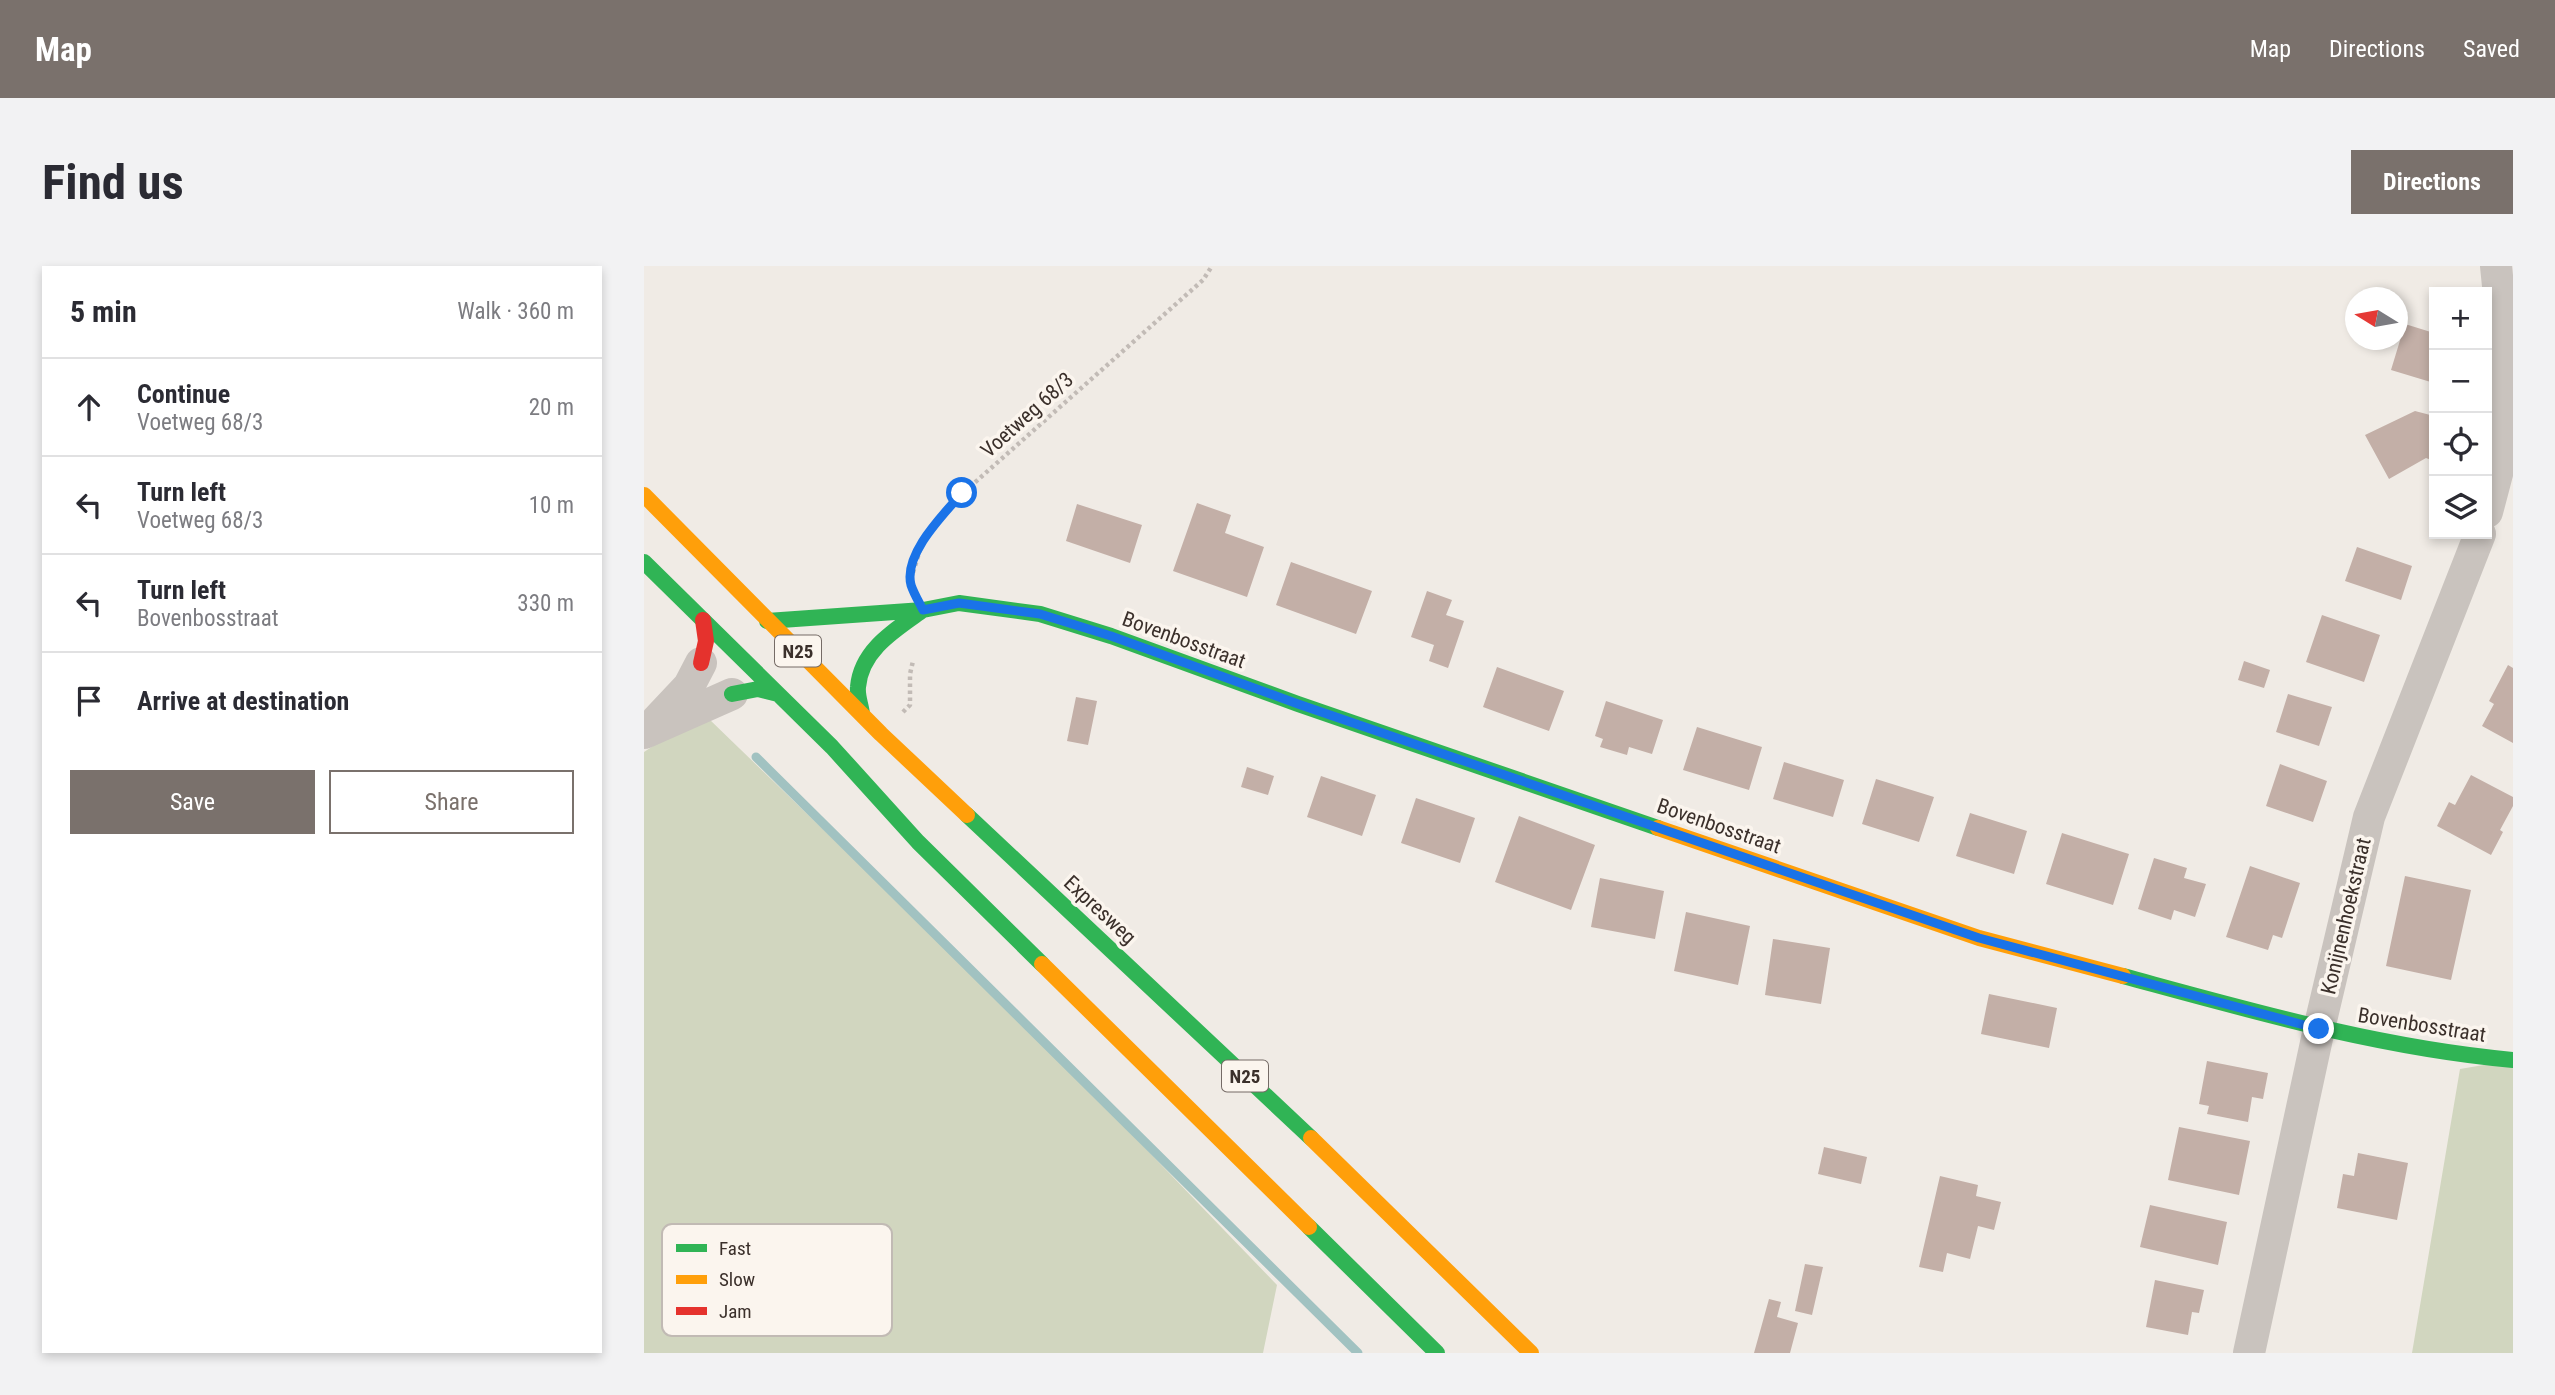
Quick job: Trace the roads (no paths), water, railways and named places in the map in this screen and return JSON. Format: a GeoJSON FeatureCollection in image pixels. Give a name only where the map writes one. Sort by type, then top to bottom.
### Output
{"type":"FeatureCollection","features":[{"type":"Feature","properties":{"kind":"main road","name":"Expresweg"},"geometry":{"type":"LineString","coordinates":[[644,495],[862,714],[1338,1163],[1531,1353]]}},
{"type":"Feature","properties":{"kind":"main road","name":"N25"},"geometry":{"type":"LineString","coordinates":[[644,562],[832,747],[918,842],[1437,1353]]}},
{"type":"Feature","properties":{"kind":"main road","name":"Bovenbosstraat"},"geometry":{"type":"LineString","coordinates":[[767,621],[923,610],[959,603],[1040,614],[1111,636],[1324,713],[1979,938],[2319,1029],[2469,1056],[2513,1060]]}},
{"type":"Feature","properties":{"kind":"main road"},"geometry":{"type":"LineString","coordinates":[[862,714],[858,687],[864,661],[881,640],[923,610]]}},
{"type":"Feature","properties":{"kind":"main road"},"geometry":{"type":"LineString","coordinates":[[702,663],[706,641],[703,620]]}},
{"type":"Feature","properties":{"kind":"main road"},"geometry":{"type":"LineString","coordinates":[[732,694],[758,689],[778,694]]}},
{"type":"Feature","properties":{"kind":"street"},"geometry":{"type":"LineString","coordinates":[[2492,493],[2502,455],[2506,366],[2496,266]]}},
{"type":"Feature","properties":{"kind":"street","name":"Konijnenhoekstraat"},"geometry":{"type":"LineString","coordinates":[[2249,1353],[2319,1029],[2369,817],[2478,539]]}},
{"type":"Feature","properties":{"kind":"street"},"geometry":{"type":"LineString","coordinates":[[645,732],[689,686],[702,663]]}},
{"type":"Feature","properties":{"kind":"street"},"geometry":{"type":"LineString","coordinates":[[645,732],[732,694]]}},
{"type":"Feature","properties":{"kind":"waterway"},"geometry":{"type":"LineString","coordinates":[[756,757],[1358,1353]]}}]}
